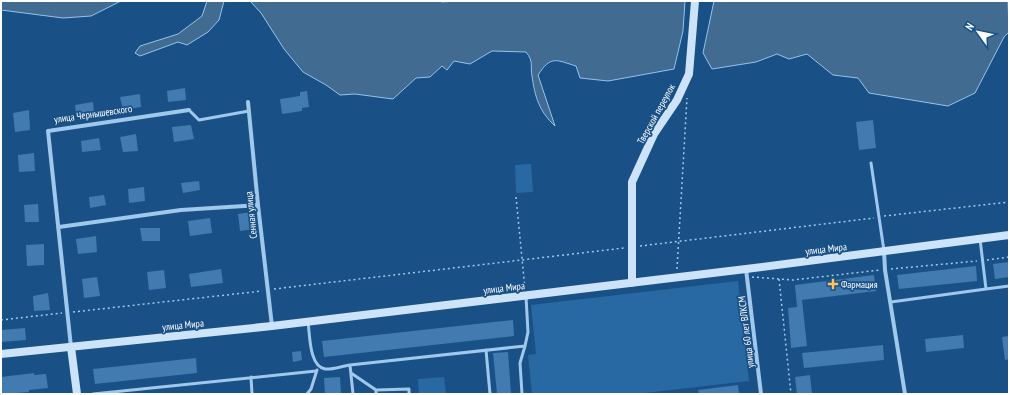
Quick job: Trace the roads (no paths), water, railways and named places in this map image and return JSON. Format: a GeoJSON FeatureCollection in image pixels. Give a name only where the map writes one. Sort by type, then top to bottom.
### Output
{"type":"FeatureCollection","features":[{"type":"Feature","properties":{"kind":"street","name":"Тверской переулок"},"geometry":{"type":"LineString","coordinates":[[632,283],[632,182],[654,134],[677,100],[689,74],[695,1]]}},
{"type":"Feature","properties":{"kind":"street","name":"Сенная улица"},"geometry":{"type":"LineString","coordinates":[[248,102],[272,326]]}},
{"type":"Feature","properties":{"kind":"street","name":"улица Чернышевского"},"geometry":{"type":"LineString","coordinates":[[77,394],[48,131],[189,110]]}},
{"type":"Feature","properties":{"kind":"street"},"geometry":{"type":"LineString","coordinates":[[59,227],[181,210],[258,205]]}},
{"type":"Feature","properties":{"kind":"street","name":"улица Мира"},"geometry":{"type":"LineString","coordinates":[[1,354],[308,322],[676,277],[747,273],[884,251],[1009,235]]}},
{"type":"Feature","properties":{"kind":"street"},"geometry":{"type":"LineString","coordinates":[[884,251],[885,270],[905,394]]}},
{"type":"Feature","properties":{"kind":"street","name":"улица 60 лет ВЛКСМ"},"geometry":{"type":"LineString","coordinates":[[747,273],[761,394]]}},
{"type":"Feature","properties":{"kind":"lane"},"geometry":{"type":"LineString","coordinates":[[189,110],[199,120],[249,111]]}},
{"type":"Feature","properties":{"kind":"lane"},"geometry":{"type":"LineString","coordinates":[[871,163],[884,251]]}},
{"type":"Feature","properties":{"kind":"lane"},"geometry":{"type":"LineString","coordinates":[[980,239],[986,289]]}},
{"type":"Feature","properties":{"kind":"lane"},"geometry":{"type":"LineString","coordinates":[[891,302],[1009,286]]}},
{"type":"Feature","properties":{"kind":"lane"},"geometry":{"type":"LineString","coordinates":[[522,394],[520,363],[526,346],[528,332],[526,295]]}},
{"type":"Feature","properties":{"kind":"lane"},"geometry":{"type":"LineString","coordinates":[[308,322],[313,359],[318,366],[326,369],[350,365],[526,346]]}},
{"type":"Feature","properties":{"kind":"lane"},"geometry":{"type":"LineString","coordinates":[[486,350],[490,394]]}},
{"type":"Feature","properties":{"kind":"lane"},"geometry":{"type":"LineString","coordinates":[[350,365],[353,394]]}},
{"type":"Feature","properties":{"kind":"lane"},"geometry":{"type":"LineString","coordinates":[[307,394],[311,389],[318,366]]}},
{"type":"Feature","properties":{"kind":"lane"},"geometry":{"type":"LineString","coordinates":[[93,394],[316,371]]}},
{"type":"Feature","properties":{"kind":"lane"},"geometry":{"type":"LineString","coordinates":[[350,373],[376,392],[409,389],[409,394]]}},
{"type":"Feature","properties":{"kind":"lane"},"geometry":{"type":"LineString","coordinates":[[250,377],[252,394]]}},
{"type":"Feature","properties":{"kind":"place","name":"Фармация"},"geometry":{"type":"Point","coordinates":[833,284]}}]}
